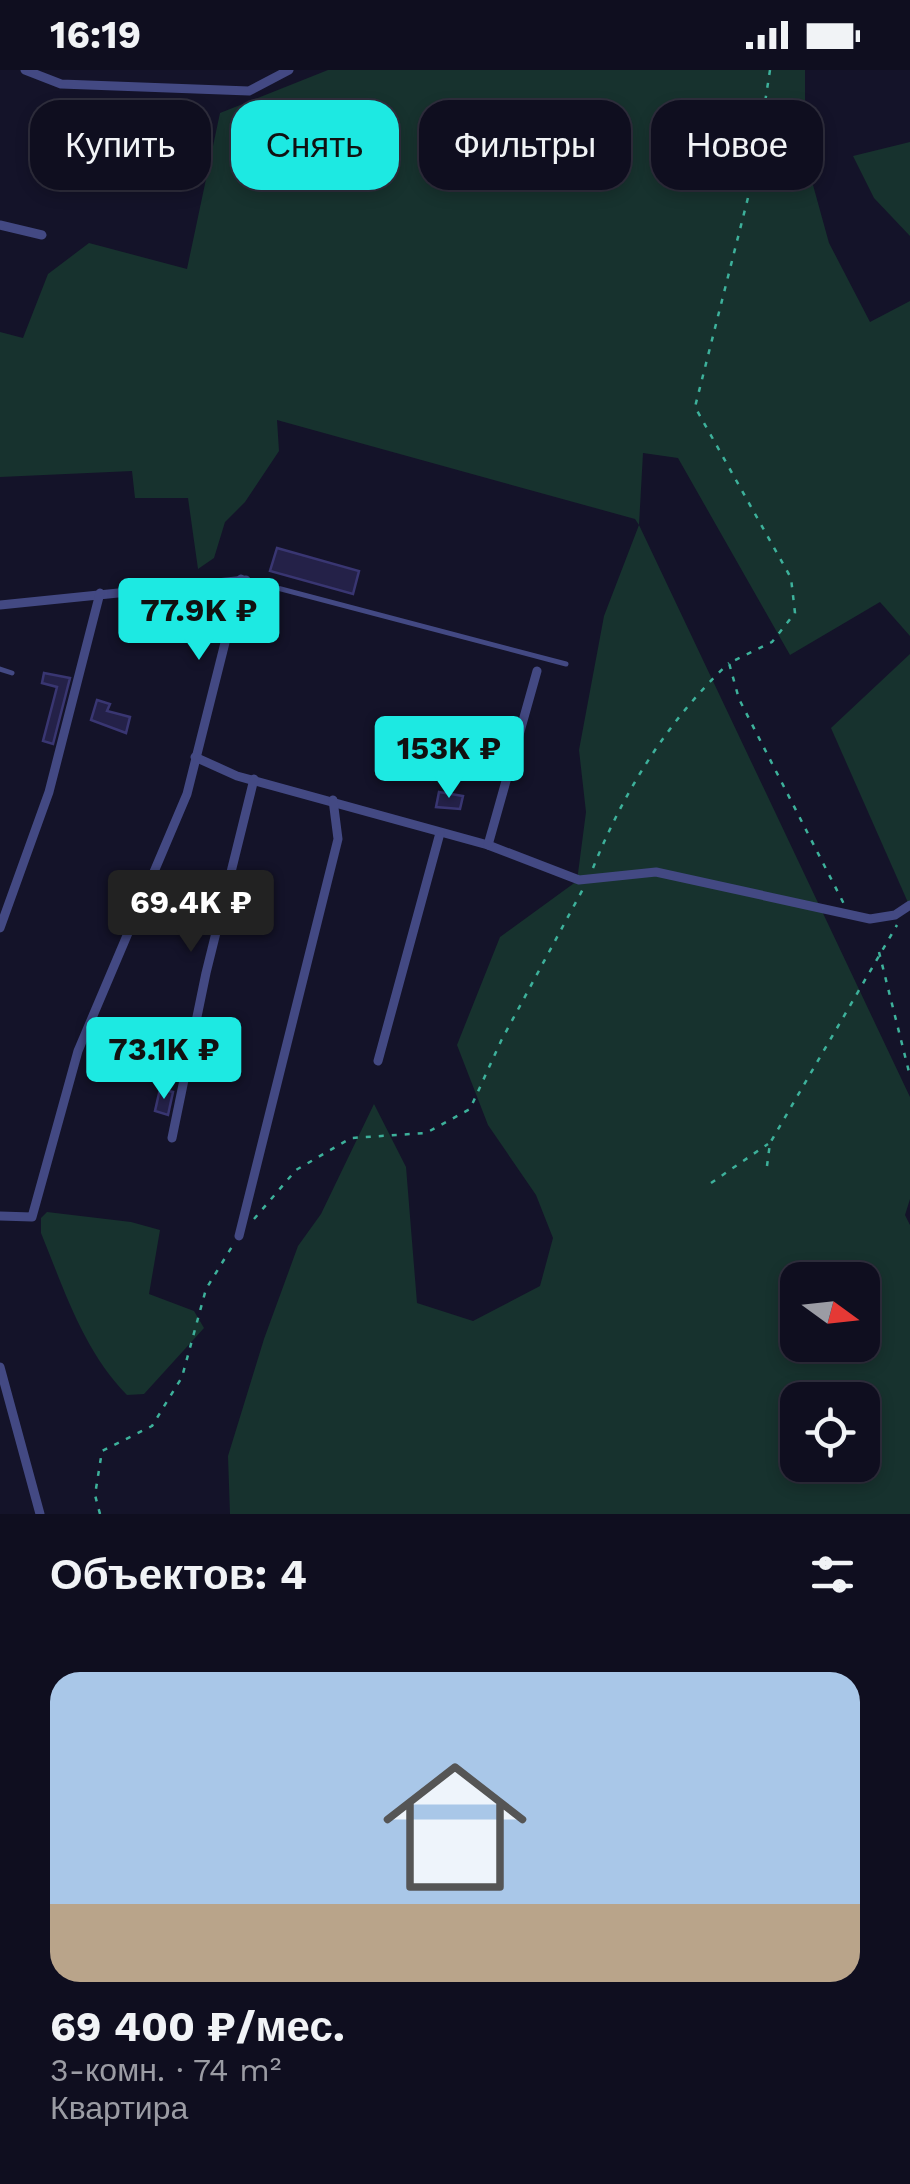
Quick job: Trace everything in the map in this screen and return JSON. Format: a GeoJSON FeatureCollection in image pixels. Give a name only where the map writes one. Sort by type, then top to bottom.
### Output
{"type":"FeatureCollection","features":[{"type":"Feature","properties":{"kind":"street"},"geometry":{"type":"LineString","coordinates":[[25,70],[61,84],[250,90],[290,70]]}},
{"type":"Feature","properties":{"kind":"street"},"geometry":{"type":"LineString","coordinates":[[0,225],[42,236]]}},
{"type":"Feature","properties":{"kind":"street"},"geometry":{"type":"LineString","coordinates":[[0,605],[244,579],[187,794],[78,1051],[32,1218],[0,1216]]}},
{"type":"Feature","properties":{"kind":"street"},"geometry":{"type":"LineString","coordinates":[[0,928],[49,792],[100,593]]}},
{"type":"Feature","properties":{"kind":"street"},"geometry":{"type":"LineString","coordinates":[[488,845],[537,671]]}},
{"type":"Feature","properties":{"kind":"street"},"geometry":{"type":"LineString","coordinates":[[195,757],[254,780],[488,845],[569,877],[589,879],[656,872],[883,918],[910,904]]}},
{"type":"Feature","properties":{"kind":"street"},"geometry":{"type":"LineString","coordinates":[[172,1138],[206,973],[254,780]]}},
{"type":"Feature","properties":{"kind":"street"},"geometry":{"type":"LineString","coordinates":[[238,1236],[338,839],[333,800]]}},
{"type":"Feature","properties":{"kind":"street"},"geometry":{"type":"LineString","coordinates":[[378,1061],[440,833]]}},
{"type":"Feature","properties":{"kind":"street"},"geometry":{"type":"LineString","coordinates":[[0,1367],[40,1514]]}},
{"type":"Feature","properties":{"kind":"lane"},"geometry":{"type":"LineString","coordinates":[[244,579],[566,664]]}},
{"type":"Feature","properties":{"kind":"lane"},"geometry":{"type":"LineString","coordinates":[[0,669],[12,673]]}},
{"type":"Feature","properties":{"kind":"path"},"geometry":{"type":"LineString","coordinates":[[100,1514],[95,1495],[102,1451],[152,1426],[182,1378],[206,1289],[238,1236],[296,1170],[350,1138],[426,1133],[470,1109],[501,1041],[589,879],[614,816],[687,703],[730,664],[772,642],[796,612],[791,578],[695,407],[754,174],[770,70]]}},
{"type":"Feature","properties":{"kind":"path"},"geometry":{"type":"LineString","coordinates":[[730,664],[739,699],[849,914]]}},
{"type":"Feature","properties":{"kind":"path"},"geometry":{"type":"LineString","coordinates":[[767,1166],[770,1143],[879,951],[900,922]]}},
{"type":"Feature","properties":{"kind":"path"},"geometry":{"type":"LineString","coordinates":[[879,951],[910,1076]]}},
{"type":"Feature","properties":{"kind":"path"},"geometry":{"type":"LineString","coordinates":[[711,1183],[770,1143]]}},
{"type":"Feature","properties":{"kind":"green space"},"geometry":{"type":"Polygon","coordinates":[[[328,70],[805,70],[805,100],[651,100],[651,190],[814,190],[829,243],[870,322],[910,301],[910,636],[880,602],[790,655],[678,458],[643,453],[639,525],[635,519],[277,420],[279,451],[245,502],[225,522],[214,558],[198,569],[188,498],[135,498],[132,471],[0,477],[0,332],[23,338],[48,274],[89,243],[187,269],[204,190],[211,190],[211,156],[220,113],[231,109],[231,190],[399,190],[399,100],[253,100],[328,70]]]}},
{"type":"Feature","properties":{"kind":"green space"},"geometry":{"type":"Polygon","coordinates":[[[910,142],[910,236],[874,198],[853,156],[910,142]]]}},
{"type":"Feature","properties":{"kind":"green space"},"geometry":{"type":"Polygon","coordinates":[[[639,525],[910,1097],[910,1199],[905,1215],[910,1225],[910,1514],[230,1514],[228,1456],[264,1339],[298,1246],[321,1214],[374,1104],[406,1167],[417,1303],[473,1321],[540,1286],[553,1238],[536,1195],[488,1125],[457,1045],[500,937],[577,881],[586,812],[579,750],[604,616],[639,525]]]}},
{"type":"Feature","properties":{"kind":"green space"},"geometry":{"type":"Polygon","coordinates":[[[910,654],[910,907],[831,728],[910,654]]]}},
{"type":"Feature","properties":{"kind":"green space"},"geometry":{"type":"Polygon","coordinates":[[[47,1212],[131,1222],[160,1230],[149,1294],[194,1311],[204,1328],[144,1394],[127,1395],[87,1339],[41,1233],[41,1218],[47,1212]]]}},
{"type":"Feature","properties":{"kind":"building"},"geometry":{"type":"Polygon","coordinates":[[[277,548],[359,571],[353,594],[270,571],[277,548]]]}},
{"type":"Feature","properties":{"kind":"building"},"geometry":{"type":"Polygon","coordinates":[[[44,673],[70,678],[53,744],[43,741],[57,687],[42,683],[44,673]]]}},
{"type":"Feature","properties":{"kind":"building"},"geometry":{"type":"Polygon","coordinates":[[[97,700],[110,704],[107,711],[130,717],[126,733],[91,720],[97,700]]]}},
{"type":"Feature","properties":{"kind":"building"},"geometry":{"type":"Polygon","coordinates":[[[439,792],[463,796],[460,809],[436,807],[439,792]]]}},
{"type":"Feature","properties":{"kind":"building"},"geometry":{"type":"Polygon","coordinates":[[[160,1089],[173,1092],[168,1115],[155,1111],[160,1089]]]}}]}
